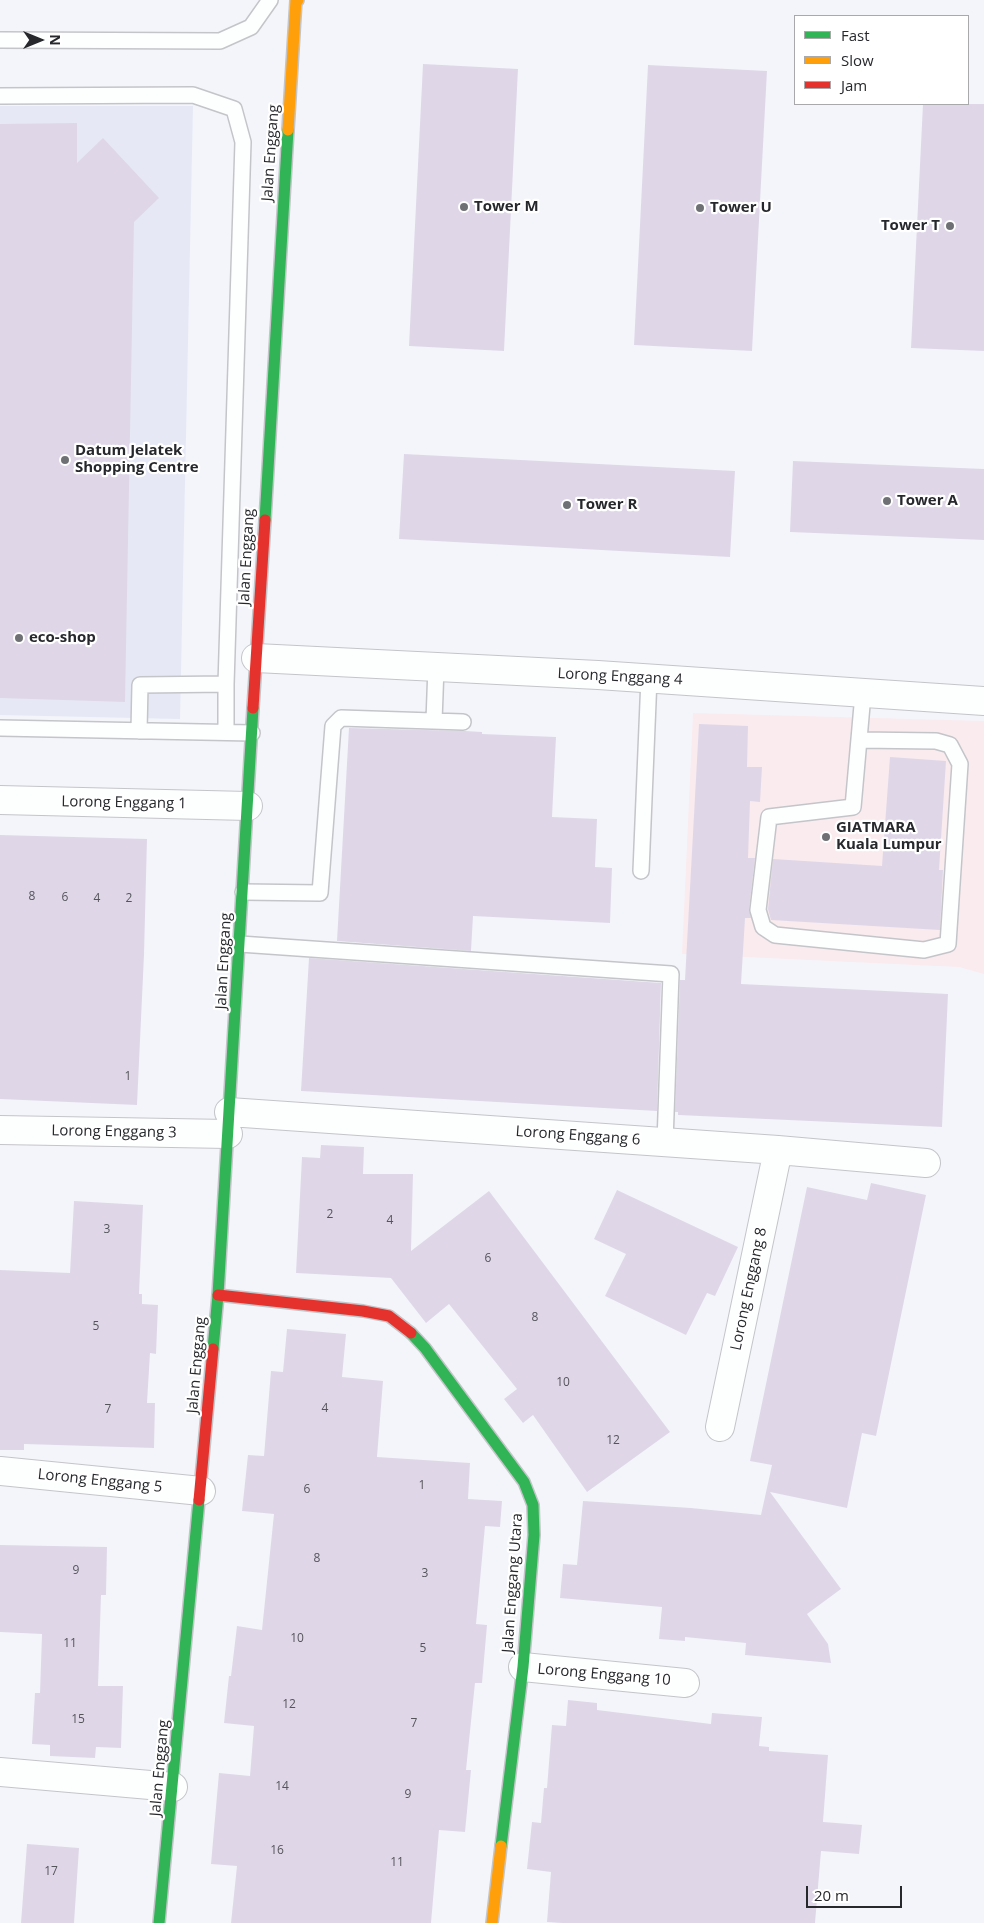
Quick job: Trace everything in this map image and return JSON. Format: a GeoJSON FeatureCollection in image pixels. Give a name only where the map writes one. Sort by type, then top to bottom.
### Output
{"type":"FeatureCollection","features":[{"type":"Feature","properties":{"kind":"main road","name":"Jalan Enggang"},"geometry":{"type":"LineString","coordinates":[[160,1923],[218,1295],[296,1]]}},
{"type":"Feature","properties":{"kind":"main road","name":"Jalan Enggang Utara"},"geometry":{"type":"LineString","coordinates":[[218,1295],[363,1311],[389,1316],[408,1328],[425,1348],[524,1482],[533,1505],[534,1535],[523,1667],[492,1923]]}},
{"type":"Feature","properties":{"kind":"street","name":"Lorong Enggang 4"},"geometry":{"type":"LineString","coordinates":[[256,658],[649,678],[984,702]]}},
{"type":"Feature","properties":{"kind":"street","name":"Lorong Enggang 1"},"geometry":{"type":"LineString","coordinates":[[0,800],[248,806]]}},
{"type":"Feature","properties":{"kind":"street","name":"Lorong Enggang 3"},"geometry":{"type":"LineString","coordinates":[[0,1130],[229,1123]]}},
{"type":"Feature","properties":{"kind":"street","name":"Lorong Enggang 6"},"geometry":{"type":"LineString","coordinates":[[229,1123],[665,1142],[926,1163]]}},
{"type":"Feature","properties":{"kind":"street","name":"Lorong Enggang 8"},"geometry":{"type":"LineString","coordinates":[[720,1427],[778,1150]]}},
{"type":"Feature","properties":{"kind":"street","name":"Lorong Enggang 5"},"geometry":{"type":"LineString","coordinates":[[0,1471],[201,1491]]}},
{"type":"Feature","properties":{"kind":"street","name":"Lorong Enggang 10"},"geometry":{"type":"LineString","coordinates":[[523,1667],[685,1683]]}},
{"type":"Feature","properties":{"kind":"street"},"geometry":{"type":"LineString","coordinates":[[0,1772],[173,1787]]}},
{"type":"Feature","properties":{"kind":"lane"},"geometry":{"type":"LineString","coordinates":[[0,40],[220,40],[251,27],[270,0]]}},
{"type":"Feature","properties":{"kind":"lane"},"geometry":{"type":"LineString","coordinates":[[0,96],[193,95],[234,109],[243,142],[226,732]]}},
{"type":"Feature","properties":{"kind":"lane"},"geometry":{"type":"LineString","coordinates":[[434,721],[436,667]]}},
{"type":"Feature","properties":{"kind":"lane"},"geometry":{"type":"LineString","coordinates":[[641,871],[649,678]]}},
{"type":"Feature","properties":{"kind":"lane"},"geometry":{"type":"LineString","coordinates":[[139,731],[140,685],[226,684]]}},
{"type":"Feature","properties":{"kind":"lane"},"geometry":{"type":"LineString","coordinates":[[859,740],[936,741],[950,745],[960,764],[948,944],[924,950],[775,935],[763,927],[758,910],[769,816],[852,807],[863,694]]}},
{"type":"Feature","properties":{"kind":"lane"},"geometry":{"type":"LineString","coordinates":[[243,892],[320,893],[333,726],[340,718],[463,722]]}},
{"type":"Feature","properties":{"kind":"lane"},"geometry":{"type":"LineString","coordinates":[[0,728],[252,733]]}},
{"type":"Feature","properties":{"kind":"lane"},"geometry":{"type":"LineString","coordinates":[[240,944],[671,974],[665,1142]]}},
{"type":"Feature","properties":{"kind":"shaded area","name":"Datum Jelatek Shopping Centre"},"geometry":{"type":"Polygon","coordinates":[[[0,106],[193,106],[180,719],[0,715],[0,106]]]}},
{"type":"Feature","properties":{"kind":"shaded area","name":"GIATMARA Kuala Lumpur"},"geometry":{"type":"Polygon","coordinates":[[[693,713],[984,721],[984,974],[959,967],[682,954],[693,713]]]}},
{"type":"Feature","properties":{"kind":"building","name":"Tower M"},"geometry":{"type":"Polygon","coordinates":[[[423,64],[518,69],[504,351],[409,346],[423,64]]]}},
{"type":"Feature","properties":{"kind":"building","name":"Tower U"},"geometry":{"type":"Polygon","coordinates":[[[648,65],[767,71],[752,351],[634,345],[648,65]]]}},
{"type":"Feature","properties":{"kind":"building","name":"Tower T"},"geometry":{"type":"Polygon","coordinates":[[[984,104],[984,351],[911,348],[923,105],[984,104]]]}},
{"type":"Feature","properties":{"kind":"building","name":"Datum Jelatek Shopping Centre"},"geometry":{"type":"Polygon","coordinates":[[[77,123],[77,163],[103,138],[159,198],[134,222],[125,702],[0,698],[0,124],[77,123]]]}},
{"type":"Feature","properties":{"kind":"building","name":"Tower R"},"geometry":{"type":"Polygon","coordinates":[[[404,454],[735,471],[730,557],[399,539],[404,454]]]}},
{"type":"Feature","properties":{"kind":"building","name":"Tower A"},"geometry":{"type":"Polygon","coordinates":[[[793,461],[984,469],[984,540],[790,532],[793,461]]]}},
{"type":"Feature","properties":{"kind":"building"},"geometry":{"type":"Polygon","coordinates":[[[699,724],[748,726],[747,767],[762,767],[760,802],[750,801],[748,858],[755,858],[749,909],[751,918],[745,918],[741,984],[948,994],[942,1127],[678,1115],[678,1112],[675,1112],[680,980],[685,980],[699,724]]]}},
{"type":"Feature","properties":{"kind":"building"},"geometry":{"type":"Polygon","coordinates":[[[349,728],[465,731],[482,732],[482,734],[556,737],[552,817],[597,819],[595,867],[612,868],[610,923],[473,916],[471,951],[337,941],[349,728]]]}},
{"type":"Feature","properties":{"kind":"building"},"geometry":{"type":"Polygon","coordinates":[[[890,757],[946,761],[939,870],[943,870],[940,930],[771,920],[768,909],[773,859],[882,866],[890,757]]]}},
{"type":"Feature","properties":{"kind":"building"},"geometry":{"type":"Polygon","coordinates":[[[0,835],[147,839],[137,1105],[0,1099],[0,835]]]}},
{"type":"Feature","properties":{"kind":"building"},"geometry":{"type":"Polygon","coordinates":[[[309,958],[661,983],[657,1111],[301,1091],[309,958]]]}},
{"type":"Feature","properties":{"kind":"building"},"geometry":{"type":"Polygon","coordinates":[[[321,1145],[364,1147],[363,1174],[413,1174],[411,1251],[489,1191],[670,1432],[587,1492],[533,1415],[523,1423],[504,1399],[517,1389],[449,1304],[426,1323],[391,1278],[296,1273],[302,1157],[320,1158],[321,1145]]]}},
{"type":"Feature","properties":{"kind":"building"},"geometry":{"type":"Polygon","coordinates":[[[871,1183],[926,1195],[876,1436],[862,1433],[847,1508],[770,1492],[841,1589],[807,1614],[828,1644],[831,1663],[745,1655],[746,1643],[685,1637],[685,1641],[659,1639],[662,1607],[560,1598],[563,1564],[577,1565],[583,1501],[761,1515],[772,1465],[750,1461],[807,1187],[867,1200],[871,1183]]]}},
{"type":"Feature","properties":{"kind":"building"},"geometry":{"type":"Polygon","coordinates":[[[617,1190],[738,1247],[715,1296],[707,1293],[686,1335],[605,1296],[626,1254],[594,1239],[617,1190]]]}},
{"type":"Feature","properties":{"kind":"building"},"geometry":{"type":"Polygon","coordinates":[[[74,1201],[143,1205],[139,1294],[142,1294],[142,1304],[158,1305],[156,1354],[150,1353],[147,1403],[155,1403],[154,1448],[24,1444],[24,1450],[0,1450],[0,1270],[70,1273],[74,1201]]]}},
{"type":"Feature","properties":{"kind":"building"},"geometry":{"type":"Polygon","coordinates":[[[287,1329],[346,1334],[342,1377],[383,1381],[377,1457],[470,1463],[468,1499],[502,1501],[500,1527],[485,1526],[476,1624],[487,1625],[482,1683],[475,1683],[466,1770],[471,1770],[465,1832],[439,1830],[431,1923],[231,1923],[237,1866],[211,1864],[219,1773],[250,1776],[254,1726],[224,1723],[237,1626],[262,1630],[274,1514],[242,1511],[248,1455],[264,1456],[271,1371],[283,1372],[287,1329]]]}},
{"type":"Feature","properties":{"kind":"building"},"geometry":{"type":"Polygon","coordinates":[[[0,1545],[107,1547],[106,1595],[101,1595],[98,1686],[123,1686],[121,1748],[96,1747],[95,1758],[50,1756],[50,1745],[32,1744],[35,1693],[40,1693],[42,1634],[0,1632],[0,1545]]]}},
{"type":"Feature","properties":{"kind":"building"},"geometry":{"type":"Polygon","coordinates":[[[568,1700],[597,1703],[597,1710],[711,1724],[712,1713],[762,1717],[759,1746],[769,1747],[769,1751],[828,1755],[823,1822],[862,1825],[859,1854],[821,1851],[815,1923],[547,1922],[551,1872],[527,1869],[532,1822],[541,1823],[544,1788],[547,1788],[552,1725],[566,1726],[568,1700]]]}},
{"type":"Feature","properties":{"kind":"building"},"geometry":{"type":"Polygon","coordinates":[[[27,1844],[79,1848],[74,1923],[21,1923],[27,1844]]]}},
{"type":"Feature","properties":{"kind":"traffic: fast"},"geometry":{"type":"LineString","coordinates":[[265,520],[288,130]]}},
{"type":"Feature","properties":{"kind":"traffic: fast"},"geometry":{"type":"LineString","coordinates":[[213,1349],[218,1295],[253,708]]}},
{"type":"Feature","properties":{"kind":"traffic: fast"},"geometry":{"type":"LineString","coordinates":[[411,1333],[425,1348],[524,1482],[533,1505],[534,1535],[523,1667],[501,1846]]}},
{"type":"Feature","properties":{"kind":"traffic: fast"},"geometry":{"type":"LineString","coordinates":[[159,1923],[199,1500]]}},
{"type":"Feature","properties":{"kind":"traffic: slow"},"geometry":{"type":"LineString","coordinates":[[288,130],[296,0]]}},
{"type":"Feature","properties":{"kind":"traffic: slow"},"geometry":{"type":"LineString","coordinates":[[492,1923],[501,1846]]}},
{"type":"Feature","properties":{"kind":"traffic: jam"},"geometry":{"type":"LineString","coordinates":[[253,708],[265,520]]}},
{"type":"Feature","properties":{"kind":"traffic: jam"},"geometry":{"type":"LineString","coordinates":[[218,1295],[363,1311],[389,1316],[411,1333]]}},
{"type":"Feature","properties":{"kind":"traffic: jam"},"geometry":{"type":"LineString","coordinates":[[199,1500],[213,1349]]}},
{"type":"Feature","properties":{"kind":"place","name":"Tower M"},"geometry":{"type":"Point","coordinates":[464,207]}},
{"type":"Feature","properties":{"kind":"place","name":"Tower U"},"geometry":{"type":"Point","coordinates":[700,208]}},
{"type":"Feature","properties":{"kind":"place","name":"Tower T"},"geometry":{"type":"Point","coordinates":[950,226]}},
{"type":"Feature","properties":{"kind":"place","name":"Datum Jelatek Shopping Centre"},"geometry":{"type":"Point","coordinates":[65,460]}},
{"type":"Feature","properties":{"kind":"place","name":"Tower A"},"geometry":{"type":"Point","coordinates":[887,501]}},
{"type":"Feature","properties":{"kind":"place","name":"Tower R"},"geometry":{"type":"Point","coordinates":[567,505]}},
{"type":"Feature","properties":{"kind":"place","name":"eco-shop"},"geometry":{"type":"Point","coordinates":[19,638]}},
{"type":"Feature","properties":{"kind":"place","name":"GIATMARA Kuala Lumpur"},"geometry":{"type":"Point","coordinates":[826,837]}}]}
